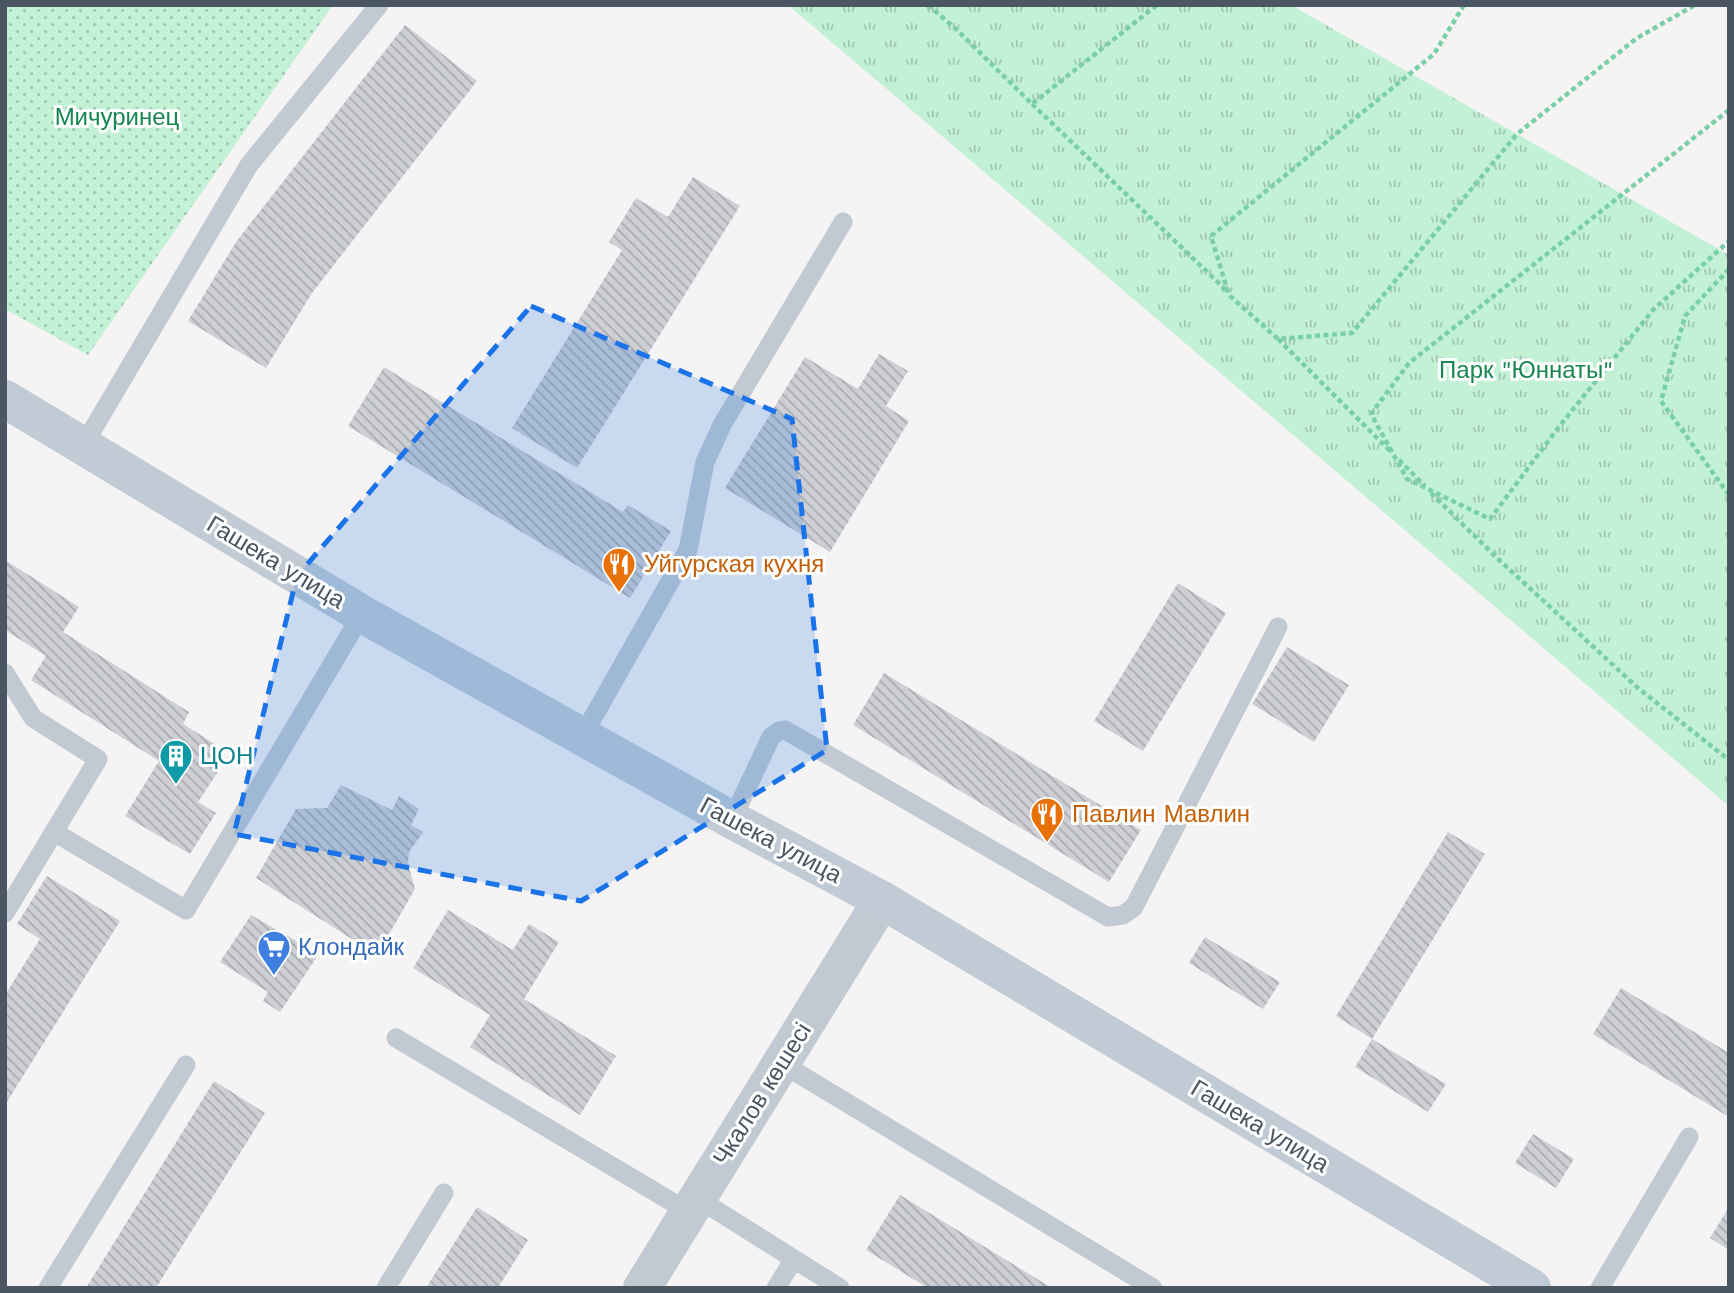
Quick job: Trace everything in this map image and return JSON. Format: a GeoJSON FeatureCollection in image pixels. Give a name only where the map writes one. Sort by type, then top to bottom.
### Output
{"type":"FeatureCollection","features":[{"type":"Feature","properties":{"kind":"main road","name":"Гашека улица"},"geometry":{"type":"LineString","coordinates":[[5,399],[362,614],[732,820],[882,900],[1532,1288]]}},
{"type":"Feature","properties":{"kind":"street","name":"Чкалов көшесі"},"geometry":{"type":"LineString","coordinates":[[642,1288],[882,900]]}},
{"type":"Feature","properties":{"kind":"lane"},"geometry":{"type":"LineString","coordinates":[[83,446],[249,165],[379,5]]}},
{"type":"Feature","properties":{"kind":"lane"},"geometry":{"type":"LineString","coordinates":[[583,735],[688,550],[705,462],[722,425],[843,222]]}},
{"type":"Feature","properties":{"kind":"lane"},"geometry":{"type":"LineString","coordinates":[[54,832],[186,910],[362,614]]}},
{"type":"Feature","properties":{"kind":"lane"},"geometry":{"type":"LineString","coordinates":[[732,820],[771,737],[785,730],[1108,917],[1123,915],[1134,907],[1278,627]]}},
{"type":"Feature","properties":{"kind":"lane"},"geometry":{"type":"LineString","coordinates":[[5,673],[33,718],[98,759],[5,913]]}},
{"type":"Feature","properties":{"kind":"lane"},"geometry":{"type":"LineString","coordinates":[[396,1038],[794,1259],[840,1288]]}},
{"type":"Feature","properties":{"kind":"lane"},"geometry":{"type":"LineString","coordinates":[[781,1063],[1153,1288]]}},
{"type":"Feature","properties":{"kind":"lane"},"geometry":{"type":"LineString","coordinates":[[48,1288],[186,1065]]}},
{"type":"Feature","properties":{"kind":"lane"},"geometry":{"type":"LineString","coordinates":[[1600,1288],[1689,1137]]}},
{"type":"Feature","properties":{"kind":"lane"},"geometry":{"type":"LineString","coordinates":[[386,1288],[444,1194]]}},
{"type":"Feature","properties":{"kind":"lane"},"geometry":{"type":"LineString","coordinates":[[776,1288],[794,1259]]}},
{"type":"Feature","properties":{"kind":"path"},"geometry":{"type":"LineString","coordinates":[[928,5],[1228,291]]}},
{"type":"Feature","properties":{"kind":"path"},"geometry":{"type":"LineString","coordinates":[[1032,104],[1157,5]]}},
{"type":"Feature","properties":{"kind":"path"},"geometry":{"type":"LineString","coordinates":[[1395,456],[1278,339],[1229,295],[1211,236],[1434,54],[1464,5]]}},
{"type":"Feature","properties":{"kind":"path"},"geometry":{"type":"LineString","coordinates":[[1278,339],[1352,333],[1517,134],[1637,38],[1695,5]]}},
{"type":"Feature","properties":{"kind":"path"},"geometry":{"type":"LineString","coordinates":[[1729,110],[1409,363],[1371,414],[1407,479],[1490,519],[1558,428],[1653,310],[1729,241]]}},
{"type":"Feature","properties":{"kind":"path"},"geometry":{"type":"LineString","coordinates":[[1729,269],[1685,316],[1661,401],[1729,495]]}},
{"type":"Feature","properties":{"kind":"path"},"geometry":{"type":"LineString","coordinates":[[1428,489],[1497,558],[1638,688],[1729,760]]}},
{"type":"Feature","properties":{"kind":"highlighted area"},"geometry":{"type":"Polygon","coordinates":[[[531,306],[792,419],[827,750],[581,901],[234,834],[297,576],[531,306]]]}},
{"type":"Feature","properties":{"kind":"green space","name":"Мичуринец"},"geometry":{"type":"Polygon","coordinates":[[[5,5],[333,5],[88,355],[5,309],[5,5]]]}},
{"type":"Feature","properties":{"kind":"green space","name":"Парк \"Юннаты\""},"geometry":{"type":"Polygon","coordinates":[[[788,5],[1291,5],[1729,255],[1729,806],[788,5]]]}},
{"type":"Feature","properties":{"kind":"building"},"geometry":{"type":"Polygon","coordinates":[[[405,25],[477,81],[312,293],[266,368],[188,321],[236,242],[405,25]]]}},
{"type":"Feature","properties":{"kind":"building"},"geometry":{"type":"Polygon","coordinates":[[[693,177],[740,206],[577,468],[512,428],[622,250],[609,242],[636,198],[668,217],[693,177]]]}},
{"type":"Feature","properties":{"kind":"building"},"geometry":{"type":"Polygon","coordinates":[[[879,354],[908,371],[886,406],[909,421],[830,552],[725,488],[805,357],[858,389],[879,354]]]}},
{"type":"Feature","properties":{"kind":"building"},"geometry":{"type":"Polygon","coordinates":[[[384,367],[623,512],[628,505],[671,531],[630,598],[348,426],[384,367]]]}},
{"type":"Feature","properties":{"kind":"building"},"geometry":{"type":"Polygon","coordinates":[[[5,560],[79,607],[63,632],[189,712],[183,724],[218,746],[207,762],[219,770],[198,802],[216,813],[190,854],[125,816],[159,761],[31,680],[46,656],[5,630],[5,560]]]}},
{"type":"Feature","properties":{"kind":"building"},"geometry":{"type":"Polygon","coordinates":[[[1178,583],[1226,613],[1143,751],[1094,721],[1178,583]]]}},
{"type":"Feature","properties":{"kind":"building"},"geometry":{"type":"Polygon","coordinates":[[[1287,647],[1349,685],[1314,742],[1252,704],[1287,647]]]}},
{"type":"Feature","properties":{"kind":"building"},"geometry":{"type":"Polygon","coordinates":[[[884,673],[1141,830],[1109,882],[853,725],[884,673]]]}},
{"type":"Feature","properties":{"kind":"building"},"geometry":{"type":"Polygon","coordinates":[[[341,785],[392,810],[399,796],[419,809],[411,825],[423,832],[409,852],[408,864],[415,889],[377,955],[256,878],[296,809],[327,808],[341,785]]]}},
{"type":"Feature","properties":{"kind":"building"},"geometry":{"type":"Polygon","coordinates":[[[1448,832],[1485,854],[1372,1039],[1336,1016],[1448,832]]]}},
{"type":"Feature","properties":{"kind":"building"},"geometry":{"type":"Polygon","coordinates":[[[47,876],[120,921],[5,1105],[5,995],[40,939],[17,924],[47,876]]]}},
{"type":"Feature","properties":{"kind":"building"},"geometry":{"type":"Polygon","coordinates":[[[448,910],[513,950],[529,924],[559,942],[524,999],[616,1056],[580,1115],[470,1047],[490,1015],[413,968],[448,910]]]}},
{"type":"Feature","properties":{"kind":"building","name":"Клондайк"},"geometry":{"type":"Polygon","coordinates":[[[251,915],[319,954],[280,1012],[263,1001],[268,992],[220,962],[251,915]]]}},
{"type":"Feature","properties":{"kind":"building"},"geometry":{"type":"Polygon","coordinates":[[[1205,937],[1280,982],[1263,1009],[1189,963],[1205,937]]]}},
{"type":"Feature","properties":{"kind":"building"},"geometry":{"type":"Polygon","coordinates":[[[1621,988],[1729,1053],[1729,1117],[1593,1034],[1621,988]]]}},
{"type":"Feature","properties":{"kind":"building"},"geometry":{"type":"Polygon","coordinates":[[[1372,1039],[1446,1084],[1428,1112],[1355,1067],[1372,1039]]]}},
{"type":"Feature","properties":{"kind":"building"},"geometry":{"type":"Polygon","coordinates":[[[214,1081],[265,1113],[156,1288],[86,1288],[214,1081]]]}},
{"type":"Feature","properties":{"kind":"building"},"geometry":{"type":"Polygon","coordinates":[[[1533,1134],[1574,1159],[1556,1188],[1515,1163],[1533,1134]]]}},
{"type":"Feature","properties":{"kind":"building"},"geometry":{"type":"Polygon","coordinates":[[[900,1195],[1052,1288],[928,1288],[866,1250],[900,1195]]]}},
{"type":"Feature","properties":{"kind":"building"},"geometry":{"type":"Polygon","coordinates":[[[477,1207],[528,1240],[498,1288],[426,1288],[477,1207]]]}},
{"type":"Feature","properties":{"kind":"building"},"geometry":{"type":"Polygon","coordinates":[[[1729,1207],[1729,1250],[1710,1238],[1729,1207]]]}},
{"type":"Feature","properties":{"kind":"place","name":"Уйгурская кухня"},"geometry":{"type":"Point","coordinates":[619,594]}},
{"type":"Feature","properties":{"kind":"place","name":"ЦОН"},"geometry":{"type":"Point","coordinates":[176,786]}},
{"type":"Feature","properties":{"kind":"place","name":"Павлин Мавлин"},"geometry":{"type":"Point","coordinates":[1047,844]}},
{"type":"Feature","properties":{"kind":"place","name":"Клондайк"},"geometry":{"type":"Point","coordinates":[274,977]}}]}
